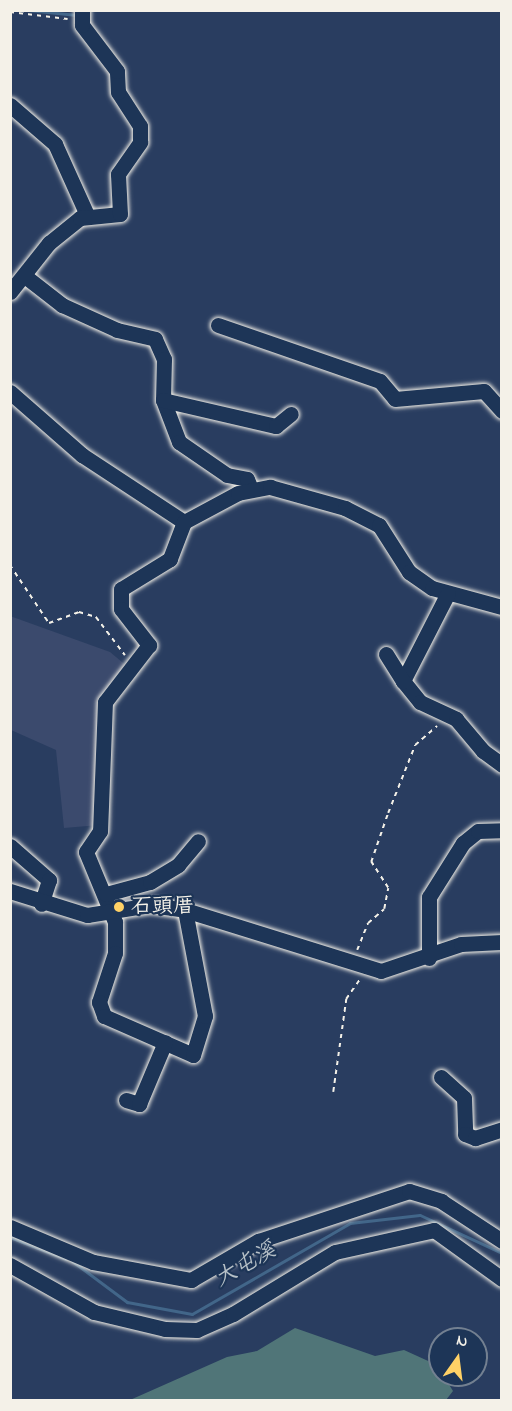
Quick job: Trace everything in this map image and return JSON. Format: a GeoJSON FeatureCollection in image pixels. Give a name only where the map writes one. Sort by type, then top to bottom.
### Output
{"type":"FeatureCollection","features":[{"type":"Feature","properties":{"kind":"street"},"geometry":{"type":"LineString","coordinates":[[10,292],[26,277],[49,243],[88,217],[120,214],[118,174],[141,134],[118,92],[117,70],[82,16]]}},
{"type":"Feature","properties":{"kind":"street"},"geometry":{"type":"LineString","coordinates":[[10,105],[55,144],[88,217]]}},
{"type":"Feature","properties":{"kind":"street"},"geometry":{"type":"LineString","coordinates":[[26,277],[62,305],[117,330],[155,339],[164,359],[163,400],[180,442],[227,475],[246,479],[250,489]]}},
{"type":"Feature","properties":{"kind":"street"},"geometry":{"type":"LineString","coordinates":[[218,325],[380,381],[395,399],[484,391],[501,411]]}},
{"type":"Feature","properties":{"kind":"street"},"geometry":{"type":"LineString","coordinates":[[10,392],[82,455],[184,522]]}},
{"type":"Feature","properties":{"kind":"street"},"geometry":{"type":"LineString","coordinates":[[163,400],[276,426],[291,414]]}},
{"type":"Feature","properties":{"kind":"street"},"geometry":{"type":"LineString","coordinates":[[185,910],[205,1016],[193,1055],[104,1016],[99,1002],[115,953],[112,913],[106,894],[86,852],[100,831],[102,715],[105,702],[141,658],[148,641],[134,631],[121,609],[121,589],[170,559],[184,522],[250,489],[270,487],[345,508],[379,525],[409,572],[448,593],[477,596],[501,607]]}},
{"type":"Feature","properties":{"kind":"street"},"geometry":{"type":"LineString","coordinates":[[403,681],[448,593]]}},
{"type":"Feature","properties":{"kind":"street"},"geometry":{"type":"LineString","coordinates":[[386,654],[420,702],[444,713],[471,731],[483,752],[501,765]]}},
{"type":"Feature","properties":{"kind":"street"},"geometry":{"type":"LineString","coordinates":[[429,958],[429,897],[463,843],[478,831],[501,830]]}},
{"type":"Feature","properties":{"kind":"street"},"geometry":{"type":"LineString","coordinates":[[106,894],[150,882],[178,865],[198,841]]}},
{"type":"Feature","properties":{"kind":"street"},"geometry":{"type":"LineString","coordinates":[[10,846],[49,880],[41,904]]}},
{"type":"Feature","properties":{"kind":"street"},"geometry":{"type":"LineString","coordinates":[[10,891],[41,904],[76,914],[112,913],[151,905],[185,910],[367,968],[395,971],[461,944],[501,942]]}},
{"type":"Feature","properties":{"kind":"street"},"geometry":{"type":"LineString","coordinates":[[126,1100],[139,1104],[165,1042]]}},
{"type":"Feature","properties":{"kind":"street"},"geometry":{"type":"LineString","coordinates":[[441,1077],[464,1098],[465,1134],[475,1138],[501,1129]]}},
{"type":"Feature","properties":{"kind":"street"},"geometry":{"type":"LineString","coordinates":[[10,1227],[93,1262],[191,1280],[258,1241],[409,1191],[441,1201],[501,1241]]}},
{"type":"Feature","properties":{"kind":"street"},"geometry":{"type":"LineString","coordinates":[[10,1265],[94,1312],[165,1329],[197,1329],[233,1314],[335,1252],[434,1230],[501,1279]]}},
{"type":"Feature","properties":{"kind":"path"},"geometry":{"type":"LineString","coordinates":[[10,12],[82,16]]}},
{"type":"Feature","properties":{"kind":"path"},"geometry":{"type":"LineString","coordinates":[[10,565],[49,623],[80,612],[96,617],[124,654],[141,658]]}},
{"type":"Feature","properties":{"kind":"path"},"geometry":{"type":"LineString","coordinates":[[352,962],[368,922],[384,909],[388,888],[371,862],[388,813],[416,745],[430,737],[444,713]]}},
{"type":"Feature","properties":{"kind":"path"},"geometry":{"type":"LineString","coordinates":[[333,1092],[346,999],[367,968]]}},
{"type":"Feature","properties":{"kind":"shaded area"},"geometry":{"type":"Polygon","coordinates":[[[10,616],[110,652],[128,667],[103,710],[99,825],[64,828],[56,750],[11,730],[10,616]]]}},
{"type":"Feature","properties":{"kind":"green space"},"geometry":{"type":"Polygon","coordinates":[[[295,1328],[375,1356],[404,1350],[428,1361],[428,1387],[451,1387],[453,1391],[446,1400],[130,1400],[227,1357],[257,1351],[295,1328]]]}},
{"type":"Feature","properties":{"kind":"waterway"},"geometry":{"type":"LineString","coordinates":[[28,10],[77,15]]}},
{"type":"Feature","properties":{"kind":"waterway","name":"大屯溪"},"geometry":{"type":"LineString","coordinates":[[72,1261],[127,1302],[192,1314],[350,1223],[420,1215],[502,1253]]}},
{"type":"Feature","properties":{"kind":"waterway","name":"大屯溪"},"geometry":{"type":"LineString","coordinates":[[10,1237],[66,1259]]}},
{"type":"Feature","properties":{"kind":"place","name":"石頭厝"},"geometry":{"type":"Point","coordinates":[119,907]}}]}
